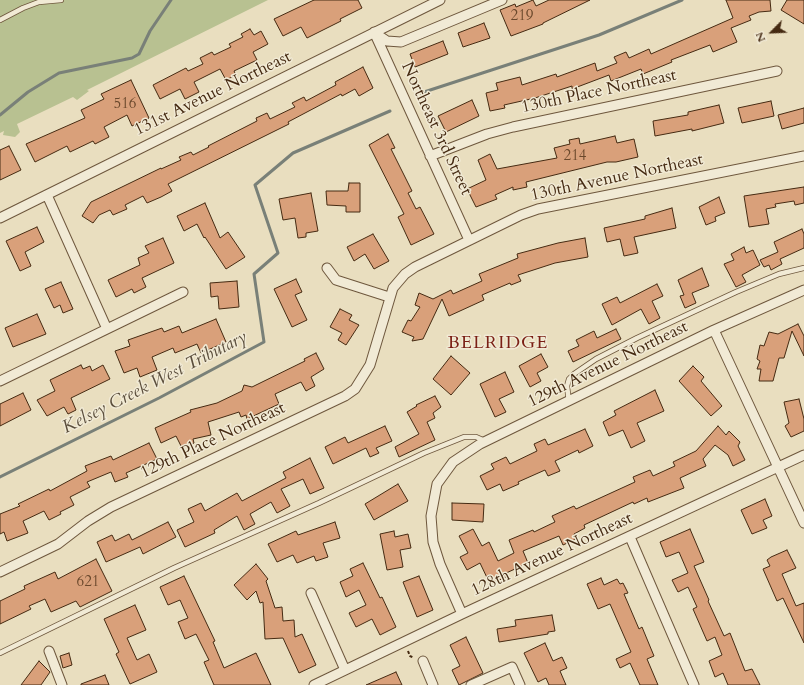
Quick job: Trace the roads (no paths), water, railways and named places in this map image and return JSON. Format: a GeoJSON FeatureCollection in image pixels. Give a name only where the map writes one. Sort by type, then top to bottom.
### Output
{"type":"FeatureCollection","features":[{"type":"Feature","properties":{"kind":"street","name":"131st Avenue Northeast"},"geometry":{"type":"LineString","coordinates":[[0,218],[440,0]]}},
{"type":"Feature","properties":{"kind":"street"},"geometry":{"type":"LineString","coordinates":[[374,32],[388,42],[400,42],[502,0]]}},
{"type":"Feature","properties":{"kind":"street","name":"Northeast 3rd Street"},"geometry":{"type":"LineString","coordinates":[[374,32],[469,240]]}},
{"type":"Feature","properties":{"kind":"street","name":"130th Place Northeast"},"geometry":{"type":"LineString","coordinates":[[430,156],[487,134],[513,126],[777,71]]}},
{"type":"Feature","properties":{"kind":"street","name":"130th Avenue Northeast"},"geometry":{"type":"LineString","coordinates":[[389,297],[393,288],[405,274],[520,215],[554,205],[804,156]]}},
{"type":"Feature","properties":{"kind":"street"},"geometry":{"type":"LineString","coordinates":[[47,195],[107,329]]}},
{"type":"Feature","properties":{"kind":"street"},"geometry":{"type":"LineString","coordinates":[[327,268],[336,280],[389,297]]}},
{"type":"Feature","properties":{"kind":"street","name":"129th Avenue Northeast"},"geometry":{"type":"LineString","coordinates":[[462,614],[440,564],[433,542],[431,516],[437,484],[453,462],[486,441],[569,402],[714,330],[804,290]]}},
{"type":"Feature","properties":{"kind":"street"},"geometry":{"type":"LineString","coordinates":[[0,381],[183,292]]}},
{"type":"Feature","properties":{"kind":"street","name":"129th Place Northeast"},"geometry":{"type":"LineString","coordinates":[[0,572],[58,544],[88,520],[111,507],[345,396],[355,389],[370,365],[389,297]]}},
{"type":"Feature","properties":{"kind":"street"},"geometry":{"type":"LineString","coordinates":[[714,330],[779,466],[804,523]]}},
{"type":"Feature","properties":{"kind":"street","name":"128th Avenue Northeast"},"geometry":{"type":"LineString","coordinates":[[314,685],[804,454]]}},
{"type":"Feature","properties":{"kind":"street"},"geometry":{"type":"LineString","coordinates":[[630,537],[694,685]]}},
{"type":"Feature","properties":{"kind":"street"},"geometry":{"type":"LineString","coordinates":[[311,593],[345,670]]}},
{"type":"Feature","properties":{"kind":"street"},"geometry":{"type":"LineString","coordinates":[[49,651],[62,685]]}},
{"type":"Feature","properties":{"kind":"street"},"geometry":{"type":"LineString","coordinates":[[423,661],[434,685]]}},
{"type":"Feature","properties":{"kind":"street"},"geometry":{"type":"LineString","coordinates":[[471,685],[512,667],[520,685]]}},
{"type":"Feature","properties":{"kind":"lane"},"geometry":{"type":"LineString","coordinates":[[0,20],[23,8],[39,2],[60,0]]}},
{"type":"Feature","properties":{"kind":"lane"},"geometry":{"type":"LineString","coordinates":[[569,402],[567,386],[569,379],[596,359],[637,338],[736,292],[778,274],[804,268]]}},
{"type":"Feature","properties":{"kind":"lane"},"geometry":{"type":"LineString","coordinates":[[0,653],[174,568],[319,503],[424,453],[464,437],[476,437],[486,441]]}},
{"type":"Feature","properties":{"kind":"waterway"},"geometry":{"type":"LineString","coordinates":[[0,115],[28,92],[59,73],[132,58],[139,54],[150,31],[171,0]]}},
{"type":"Feature","properties":{"kind":"waterway","name":"Kelsey Creek West Tributary"},"geometry":{"type":"LineString","coordinates":[[421,93],[599,35],[682,0]]}},
{"type":"Feature","properties":{"kind":"waterway","name":"Kelsey Creek West Tributary"},"geometry":{"type":"LineString","coordinates":[[0,477],[159,398],[264,342],[254,274],[278,253],[255,185],[293,153],[390,111]]}},
{"type":"Feature","properties":{"kind":"district","name":"BELRIDGE"},"geometry":{"type":"Point","coordinates":[498,344]}}]}
